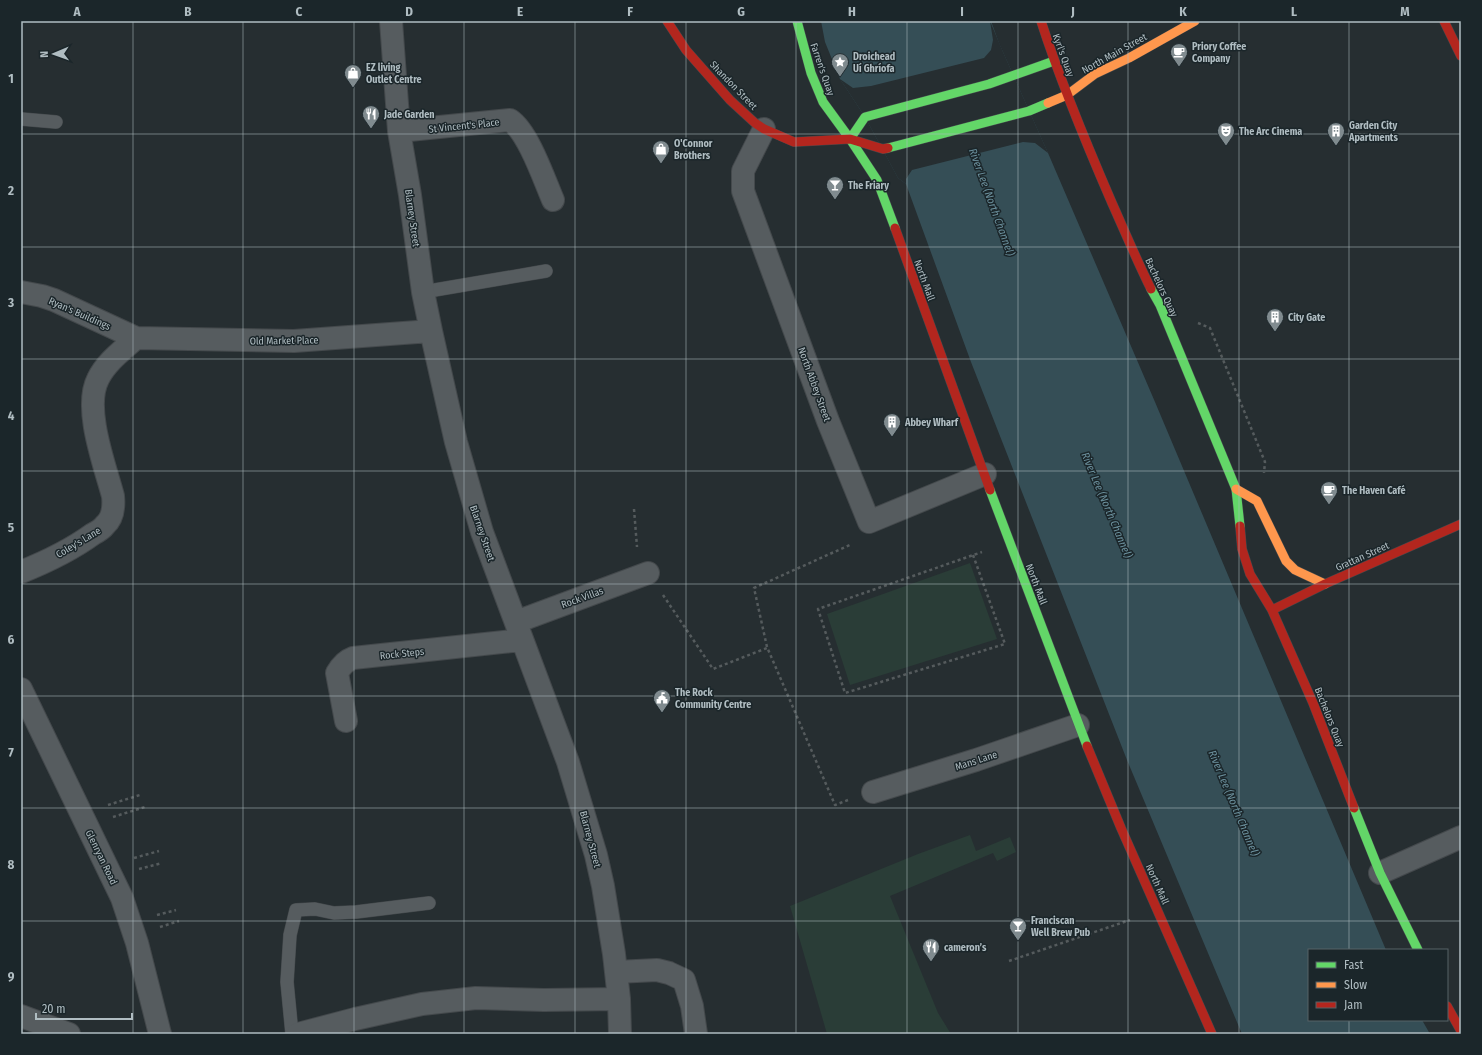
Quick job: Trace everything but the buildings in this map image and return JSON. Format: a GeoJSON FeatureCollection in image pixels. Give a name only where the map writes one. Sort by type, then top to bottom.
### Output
{"type":"FeatureCollection","features":[{"type":"Feature","properties":{"kind":"main road","name":"Shandon Street"},"geometry":{"type":"LineString","coordinates":[[666,21],[686,50],[730,100],[764,129],[794,142],[850,139],[883,149]]}},
{"type":"Feature","properties":{"kind":"main road","name":"Farren's Quay"},"geometry":{"type":"LineString","coordinates":[[797,21],[816,88],[823,102],[850,139]]}},
{"type":"Feature","properties":{"kind":"main road","name":"Kyrl's Quay"},"geometry":{"type":"LineString","coordinates":[[1041,21],[1067,95]]}},
{"type":"Feature","properties":{"kind":"main road","name":"North Main Street"},"geometry":{"type":"LineString","coordinates":[[883,149],[960,131],[1029,111],[1067,95],[1095,74],[1130,58],[1195,21]]}},
{"type":"Feature","properties":{"kind":"main road"},"geometry":{"type":"LineString","coordinates":[[1444,21],[1461,56]]}},
{"type":"Feature","properties":{"kind":"main road"},"geometry":{"type":"LineString","coordinates":[[850,139],[865,117],[989,84],[1054,61]]}},
{"type":"Feature","properties":{"kind":"main road","name":"Bachelors Quay"},"geometry":{"type":"LineString","coordinates":[[1067,95],[1094,162],[1142,271],[1160,305],[1236,489],[1242,548],[1250,574],[1272,610],[1314,703],[1360,826],[1380,873],[1418,949]]}},
{"type":"Feature","properties":{"kind":"main road","name":"North Mall"},"geometry":{"type":"LineString","coordinates":[[850,139],[877,180],[884,196],[1078,725],[1121,828],[1212,1034]]}},
{"type":"Feature","properties":{"kind":"main road"},"geometry":{"type":"LineString","coordinates":[[1236,489],[1257,501],[1286,561],[1296,570],[1325,584]]}},
{"type":"Feature","properties":{"kind":"main road","name":"Grattan Street"},"geometry":{"type":"LineString","coordinates":[[1272,610],[1325,584],[1461,524]]}},
{"type":"Feature","properties":{"kind":"main road"},"geometry":{"type":"LineString","coordinates":[[1448,1008],[1461,1031]]}},
{"type":"Feature","properties":{"kind":"street","name":"Blarney Street"},"geometry":{"type":"LineString","coordinates":[[391,21],[399,131],[410,195],[423,292],[431,332],[456,442],[482,532],[568,762],[587,823],[603,886],[616,972],[619,999],[620,1034]]}},
{"type":"Feature","properties":{"kind":"street","name":"St Vincent's Place"},"geometry":{"type":"LineString","coordinates":[[399,131],[510,120],[517,125],[524,135],[553,200]]}},
{"type":"Feature","properties":{"kind":"street","name":"North Abbey Street"},"geometry":{"type":"LineString","coordinates":[[764,129],[743,171],[743,191],[828,421],[869,522],[985,474]]}},
{"type":"Feature","properties":{"kind":"street","name":"Ryan's Buildings"},"geometry":{"type":"LineString","coordinates":[[21,292],[54,300],[136,338]]}},
{"type":"Feature","properties":{"kind":"street","name":"Old Market Place"},"geometry":{"type":"LineString","coordinates":[[136,338],[294,341],[431,332]]}},
{"type":"Feature","properties":{"kind":"street","name":"Coley's Lane"},"geometry":{"type":"LineString","coordinates":[[21,572],[80,544],[106,525],[111,517],[114,507],[94,426],[92,409],[93,394],[98,379],[109,363],[136,338]]}},
{"type":"Feature","properties":{"kind":"street","name":"Rock Villas"},"geometry":{"type":"LineString","coordinates":[[519,631],[644,574]]}},
{"type":"Feature","properties":{"kind":"street","name":"Rock Steps"},"geometry":{"type":"LineString","coordinates":[[346,721],[337,673],[342,665],[348,660],[519,631]]}},
{"type":"Feature","properties":{"kind":"street","name":"Glenryan Road"},"geometry":{"type":"LineString","coordinates":[[21,689],[26,711],[122,898],[137,943],[160,1034]]}},
{"type":"Feature","properties":{"kind":"street","name":"Mans Lane"},"geometry":{"type":"LineString","coordinates":[[873,792],[976,760],[1078,725]]}},
{"type":"Feature","properties":{"kind":"street"},"geometry":{"type":"LineString","coordinates":[[1380,873],[1461,837]]}},
{"type":"Feature","properties":{"kind":"street"},"geometry":{"type":"LineString","coordinates":[[616,972],[657,970],[669,973],[684,980],[692,1006],[696,1034]]}},
{"type":"Feature","properties":{"kind":"street"},"geometry":{"type":"LineString","coordinates":[[298,1034],[422,1004],[476,998],[544,1000],[619,999]]}},
{"type":"Feature","properties":{"kind":"street"},"geometry":{"type":"LineString","coordinates":[[21,1016],[68,1034]]}},
{"type":"Feature","properties":{"kind":"lane"},"geometry":{"type":"LineString","coordinates":[[21,119],[56,122]]}},
{"type":"Feature","properties":{"kind":"lane"},"geometry":{"type":"LineString","coordinates":[[423,292],[546,271]]}},
{"type":"Feature","properties":{"kind":"lane"},"geometry":{"type":"LineString","coordinates":[[292,1034],[287,982],[290,935],[296,910],[315,909],[334,913],[356,912],[429,903]]}},
{"type":"Feature","properties":{"kind":"path"},"geometry":{"type":"LineString","coordinates":[[1160,305],[1210,328],[1265,462],[1263,480],[1257,501]]}},
{"type":"Feature","properties":{"kind":"path"},"geometry":{"type":"LineString","coordinates":[[634,509],[644,574],[686,626],[713,669],[767,648]]}},
{"type":"Feature","properties":{"kind":"path"},"geometry":{"type":"LineString","coordinates":[[852,799],[835,805],[767,648],[754,588],[853,544]]}},
{"type":"Feature","properties":{"kind":"path"},"geometry":{"type":"LineString","coordinates":[[973,555],[1005,644],[845,693],[818,609],[984,551]]}},
{"type":"Feature","properties":{"kind":"path"},"geometry":{"type":"LineString","coordinates":[[102,807],[140,795]]}},
{"type":"Feature","properties":{"kind":"path"},"geometry":{"type":"LineString","coordinates":[[108,818],[145,807]]}},
{"type":"Feature","properties":{"kind":"path"},"geometry":{"type":"LineString","coordinates":[[130,860],[159,851]]}},
{"type":"Feature","properties":{"kind":"path"},"geometry":{"type":"LineString","coordinates":[[134,870],[162,863]]}},
{"type":"Feature","properties":{"kind":"path"},"geometry":{"type":"LineString","coordinates":[[153,917],[176,910]]}},
{"type":"Feature","properties":{"kind":"path"},"geometry":{"type":"LineString","coordinates":[[1009,961],[1131,920]]}},
{"type":"Feature","properties":{"kind":"path"},"geometry":{"type":"LineString","coordinates":[[158,928],[179,921]]}},
{"type":"Feature","properties":{"kind":"green space"},"geometry":{"type":"Polygon","coordinates":[[[970,563],[997,639],[850,685],[827,614],[970,563]]]}},
{"type":"Feature","properties":{"kind":"green space"},"geometry":{"type":"Polygon","coordinates":[[[970,835],[976,851],[1010,837],[1016,852],[997,861],[993,853],[890,896],[938,1013],[951,1034],[827,1034],[790,906],[918,854],[970,835]]]}},
{"type":"Feature","properties":{"kind":"water","name":"River Lee (North Channel)"},"geometry":{"type":"Polygon","coordinates":[[[821,21],[991,21],[999,43],[1155,402],[1386,949],[1308,949],[1308,1021],[1423,1021],[1430,1034],[1242,1034],[1127,760],[971,362],[906,184],[898,178],[865,117],[840,79],[825,42],[821,21]]]}},
{"type":"Feature","properties":{"kind":"pier"},"geometry":{"type":"Polygon","coordinates":[[[990,21],[1048,153],[1035,143],[1023,142],[912,170],[906,179],[906,184],[898,178],[865,117],[840,79],[853,88],[871,86],[984,58],[991,50],[993,40],[990,21]]]}},
{"type":"Feature","properties":{"kind":"traffic: fast"},"geometry":{"type":"LineString","coordinates":[[797,21],[811,73],[823,102],[877,180],[895,228]]}},
{"type":"Feature","properties":{"kind":"traffic: fast"},"geometry":{"type":"LineString","coordinates":[[850,139],[865,117],[989,84],[1054,61]]}},
{"type":"Feature","properties":{"kind":"traffic: fast"},"geometry":{"type":"LineString","coordinates":[[888,148],[1029,111],[1048,103]]}},
{"type":"Feature","properties":{"kind":"traffic: fast"},"geometry":{"type":"LineString","coordinates":[[1151,289],[1160,305],[1236,489],[1240,526]]}},
{"type":"Feature","properties":{"kind":"traffic: fast"},"geometry":{"type":"LineString","coordinates":[[990,490],[1087,746]]}},
{"type":"Feature","properties":{"kind":"traffic: fast"},"geometry":{"type":"LineString","coordinates":[[1354,808],[1380,873],[1418,949]]}},
{"type":"Feature","properties":{"kind":"traffic: slow"},"geometry":{"type":"LineString","coordinates":[[1048,103],[1067,95],[1095,74],[1129,58],[1195,21]]}},
{"type":"Feature","properties":{"kind":"traffic: slow"},"geometry":{"type":"LineString","coordinates":[[1236,489],[1257,501],[1286,561],[1295,570],[1325,584]]}},
{"type":"Feature","properties":{"kind":"traffic: jam"},"geometry":{"type":"LineString","coordinates":[[667,21],[686,50],[730,100],[755,123],[764,129],[794,142],[850,139],[883,149],[888,148]]}},
{"type":"Feature","properties":{"kind":"traffic: jam"},"geometry":{"type":"LineString","coordinates":[[1041,21],[1065,90],[1083,135],[1151,289]]}},
{"type":"Feature","properties":{"kind":"traffic: jam"},"geometry":{"type":"LineString","coordinates":[[1444,21],[1461,56]]}},
{"type":"Feature","properties":{"kind":"traffic: jam"},"geometry":{"type":"LineString","coordinates":[[895,228],[990,490]]}},
{"type":"Feature","properties":{"kind":"traffic: jam"},"geometry":{"type":"LineString","coordinates":[[1272,610],[1325,584],[1461,524]]}},
{"type":"Feature","properties":{"kind":"traffic: jam"},"geometry":{"type":"LineString","coordinates":[[1240,526],[1242,549],[1250,574],[1272,610],[1313,703],[1354,808]]}},
{"type":"Feature","properties":{"kind":"traffic: jam"},"geometry":{"type":"LineString","coordinates":[[1087,746],[1121,828],[1212,1034]]}},
{"type":"Feature","properties":{"kind":"traffic: jam"},"geometry":{"type":"LineString","coordinates":[[1448,1008],[1461,1031]]}},
{"type":"Feature","properties":{"kind":"place","name":"Priory Coffee Company"},"geometry":{"type":"Point","coordinates":[1179,67]}},
{"type":"Feature","properties":{"kind":"place","name":"Droichead Uí Ghríofa"},"geometry":{"type":"Point","coordinates":[840,77]}},
{"type":"Feature","properties":{"kind":"place","name":"EZ living Outlet Centre"},"geometry":{"type":"Point","coordinates":[353,88]}},
{"type":"Feature","properties":{"kind":"place","name":"Jade Garden"},"geometry":{"type":"Point","coordinates":[371,129]}},
{"type":"Feature","properties":{"kind":"place","name":"The Arc Cinema"},"geometry":{"type":"Point","coordinates":[1226,146]}},
{"type":"Feature","properties":{"kind":"place","name":"Garden City Apartments"},"geometry":{"type":"Point","coordinates":[1336,146]}},
{"type":"Feature","properties":{"kind":"place","name":"O'Connor Brothers"},"geometry":{"type":"Point","coordinates":[661,164]}},
{"type":"Feature","properties":{"kind":"place","name":"The Friary"},"geometry":{"type":"Point","coordinates":[835,200]}},
{"type":"Feature","properties":{"kind":"place","name":"City Gate"},"geometry":{"type":"Point","coordinates":[1275,332]}},
{"type":"Feature","properties":{"kind":"place","name":"Abbey Wharf"},"geometry":{"type":"Point","coordinates":[892,437]}},
{"type":"Feature","properties":{"kind":"place","name":"The Haven Café"},"geometry":{"type":"Point","coordinates":[1329,505]}},
{"type":"Feature","properties":{"kind":"place","name":"The Rock Community Centre"},"geometry":{"type":"Point","coordinates":[662,713]}},
{"type":"Feature","properties":{"kind":"place","name":"Franciscan Well Brew Pub"},"geometry":{"type":"Point","coordinates":[1018,941]}},
{"type":"Feature","properties":{"kind":"place","name":"cameron’s"},"geometry":{"type":"Point","coordinates":[931,962]}}]}
